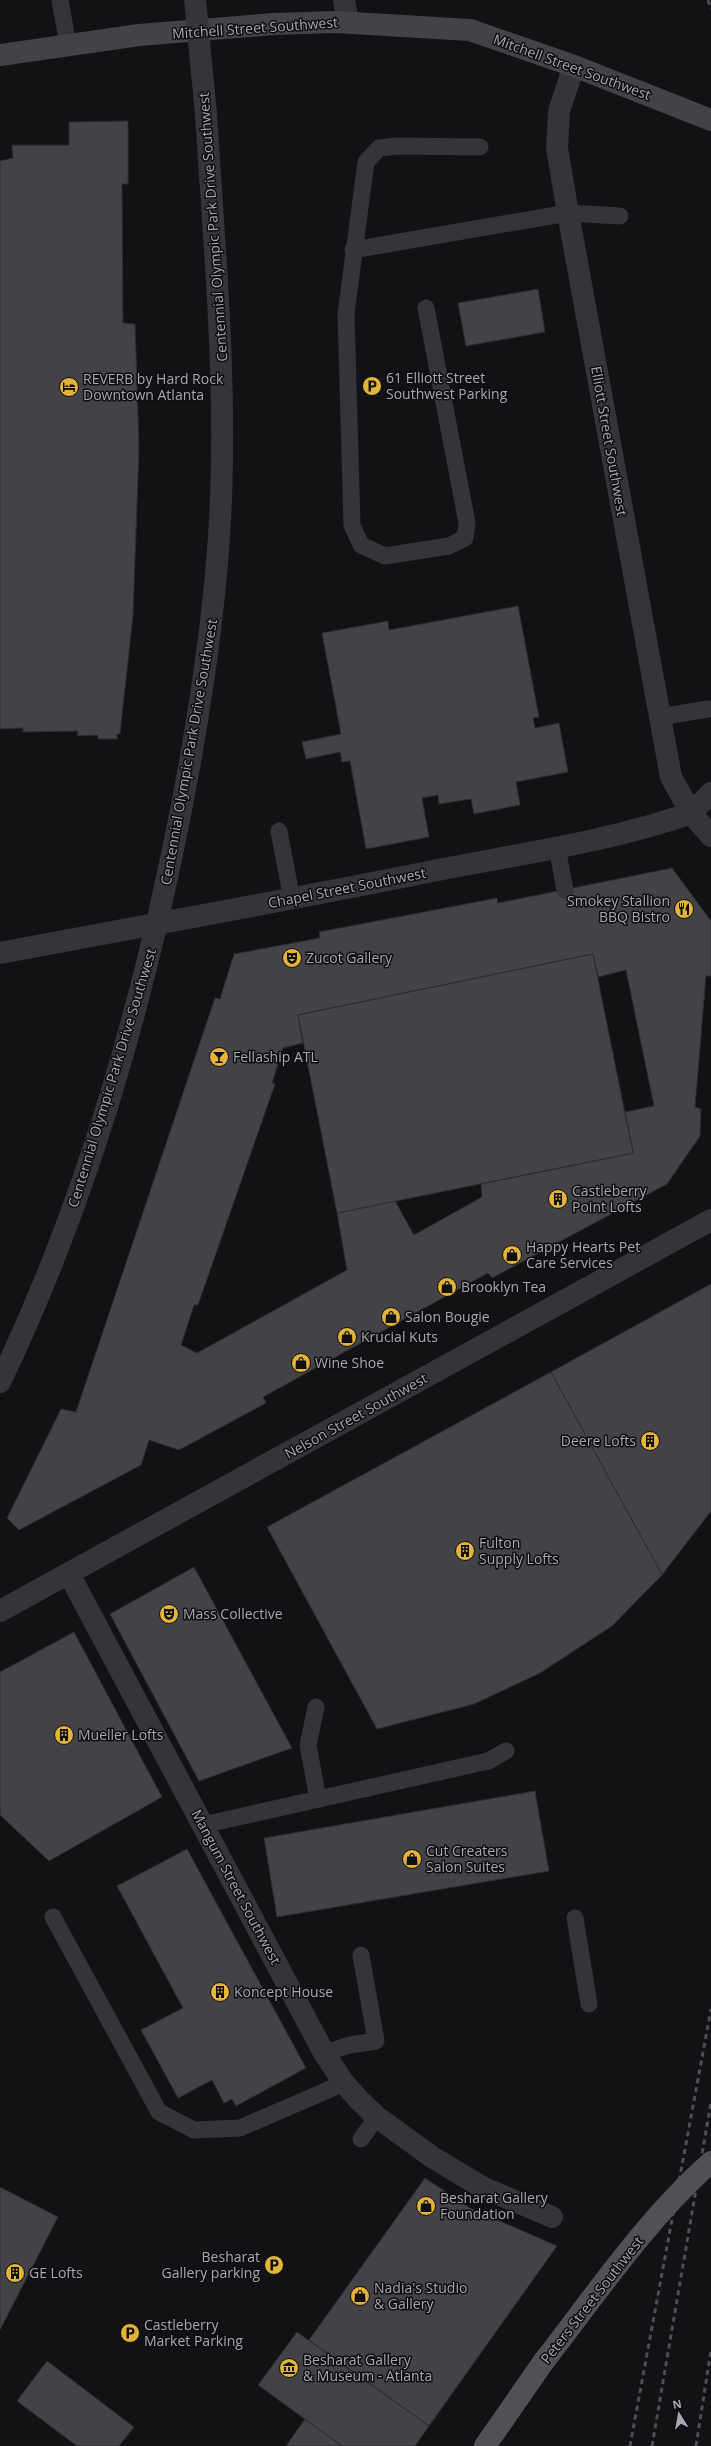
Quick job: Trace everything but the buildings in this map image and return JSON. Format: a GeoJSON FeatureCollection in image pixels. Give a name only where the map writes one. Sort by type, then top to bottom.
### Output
{"type":"FeatureCollection","features":[{"type":"Feature","properties":{"kind":"main road","name":"Mitchell Street Southwest"},"geometry":{"type":"LineString","coordinates":[[0,55],[139,35],[274,24],[348,22],[470,30],[574,66],[711,120]]}},
{"type":"Feature","properties":{"kind":"main road","name":"Peters Street Southwest"},"geometry":{"type":"LineString","coordinates":[[485,2446],[544,2361],[630,2250],[680,2190],[711,2162]]}},
{"type":"Feature","properties":{"kind":"street","name":"Centennial Olympic Park Drive Southwest"},"geometry":{"type":"LineString","coordinates":[[0,1382],[62,1239],[109,1097],[158,924],[187,779],[212,634],[221,500],[223,376],[206,114],[195,0]]}},
{"type":"Feature","properties":{"kind":"street"},"geometry":{"type":"LineString","coordinates":[[344,0],[348,22]]}},
{"type":"Feature","properties":{"kind":"street","name":"Elliott Street Southwest"},"geometry":{"type":"LineString","coordinates":[[574,66],[559,111],[557,148],[671,777],[691,813]]}},
{"type":"Feature","properties":{"kind":"street"},"geometry":{"type":"LineString","coordinates":[[711,793],[691,813],[711,836]]}},
{"type":"Feature","properties":{"kind":"street","name":"Chapel Street Southwest"},"geometry":{"type":"LineString","coordinates":[[0,954],[292,900],[557,847],[649,828],[691,813]]}},
{"type":"Feature","properties":{"kind":"street","name":"Nelson Street Southwest"},"geometry":{"type":"LineString","coordinates":[[0,1611],[711,1220]]}},
{"type":"Feature","properties":{"kind":"street","name":"Mangum Street Southwest"},"geometry":{"type":"LineString","coordinates":[[69,1574],[324,2053],[344,2083],[377,2117],[432,2157],[482,2187],[552,2217]]}},
{"type":"Feature","properties":{"kind":"lane"},"geometry":{"type":"LineString","coordinates":[[60,0],[68,45]]}},
{"type":"Feature","properties":{"kind":"lane"},"geometry":{"type":"LineString","coordinates":[[426,308],[467,523],[464,538],[449,546],[384,556],[361,545],[352,525],[346,314],[353,250],[366,162],[379,148],[397,146],[480,147]]}},
{"type":"Feature","properties":{"kind":"lane"},"geometry":{"type":"LineString","coordinates":[[353,250],[568,214],[620,216]]}},
{"type":"Feature","properties":{"kind":"lane"},"geometry":{"type":"LineString","coordinates":[[660,718],[708,709]]}},
{"type":"Feature","properties":{"kind":"lane"},"geometry":{"type":"LineString","coordinates":[[279,831],[292,900]]}},
{"type":"Feature","properties":{"kind":"lane"},"geometry":{"type":"LineString","coordinates":[[557,847],[565,890]]}},
{"type":"Feature","properties":{"kind":"lane"},"geometry":{"type":"LineString","coordinates":[[316,1707],[308,1745],[318,1799]]}},
{"type":"Feature","properties":{"kind":"lane"},"geometry":{"type":"LineString","coordinates":[[203,1825],[488,1761],[506,1751]]}},
{"type":"Feature","properties":{"kind":"lane"},"geometry":{"type":"LineString","coordinates":[[53,1917],[159,2112],[194,2130],[240,2128],[344,2083]]}},
{"type":"Feature","properties":{"kind":"lane"},"geometry":{"type":"LineString","coordinates":[[575,1918],[589,2004]]}},
{"type":"Feature","properties":{"kind":"lane"},"geometry":{"type":"LineString","coordinates":[[324,2053],[350,2045],[376,2041],[361,1955]]}},
{"type":"Feature","properties":{"kind":"lane"},"geometry":{"type":"LineString","coordinates":[[361,2139],[377,2117]]}},
{"type":"Feature","properties":{"kind":"railway"},"geometry":{"type":"LineString","coordinates":[[708,0],[711,9]]}},
{"type":"Feature","properties":{"kind":"railway"},"geometry":{"type":"LineString","coordinates":[[630,2446],[711,2009]]}},
{"type":"Feature","properties":{"kind":"railway"},"geometry":{"type":"LineString","coordinates":[[652,2446],[711,2102]]}},
{"type":"Feature","properties":{"kind":"railway"},"geometry":{"type":"LineString","coordinates":[[696,2446],[711,2350]]}},
{"type":"Feature","properties":{"kind":"place","name":"61 Elliott Street Southwest Parking"},"geometry":{"type":"Point","coordinates":[372,386]}},
{"type":"Feature","properties":{"kind":"place","name":"REVERB by Hard Rock Downtown Atlanta"},"geometry":{"type":"Point","coordinates":[69,387]}},
{"type":"Feature","properties":{"kind":"place","name":"Smokey Stallion BBQ Bistro"},"geometry":{"type":"Point","coordinates":[684,909]}},
{"type":"Feature","properties":{"kind":"place","name":"Zucot Gallery"},"geometry":{"type":"Point","coordinates":[292,958]}},
{"type":"Feature","properties":{"kind":"place","name":"Fellaship ATL"},"geometry":{"type":"Point","coordinates":[219,1057]}},
{"type":"Feature","properties":{"kind":"place","name":"Castleberry Point Lofts"},"geometry":{"type":"Point","coordinates":[558,1199]}},
{"type":"Feature","properties":{"kind":"place","name":"Happy Hearts Pet Care Services"},"geometry":{"type":"Point","coordinates":[512,1255]}},
{"type":"Feature","properties":{"kind":"place","name":"Brooklyn Tea"},"geometry":{"type":"Point","coordinates":[447,1287]}},
{"type":"Feature","properties":{"kind":"place","name":"Salon Bougie"},"geometry":{"type":"Point","coordinates":[391,1317]}},
{"type":"Feature","properties":{"kind":"place","name":"Krucial Kuts"},"geometry":{"type":"Point","coordinates":[347,1337]}},
{"type":"Feature","properties":{"kind":"place","name":"Wine Shoe"},"geometry":{"type":"Point","coordinates":[301,1363]}},
{"type":"Feature","properties":{"kind":"place","name":"Deere Lofts"},"geometry":{"type":"Point","coordinates":[650,1441]}},
{"type":"Feature","properties":{"kind":"place","name":"Fulton Supply Lofts"},"geometry":{"type":"Point","coordinates":[465,1551]}},
{"type":"Feature","properties":{"kind":"place","name":"Mass Collective"},"geometry":{"type":"Point","coordinates":[169,1614]}},
{"type":"Feature","properties":{"kind":"place","name":"Mueller Lofts"},"geometry":{"type":"Point","coordinates":[64,1735]}},
{"type":"Feature","properties":{"kind":"place","name":"Cut Creaters Salon Suites"},"geometry":{"type":"Point","coordinates":[412,1859]}},
{"type":"Feature","properties":{"kind":"place","name":"Koncept House"},"geometry":{"type":"Point","coordinates":[220,1992]}},
{"type":"Feature","properties":{"kind":"place","name":"Besharat Gallery Foundation"},"geometry":{"type":"Point","coordinates":[426,2206]}},
{"type":"Feature","properties":{"kind":"place","name":"Besharat Gallery parking"},"geometry":{"type":"Point","coordinates":[274,2265]}},
{"type":"Feature","properties":{"kind":"place","name":"GE Lofts"},"geometry":{"type":"Point","coordinates":[15,2273]}},
{"type":"Feature","properties":{"kind":"place","name":"Nadia's Studio & Gallery"},"geometry":{"type":"Point","coordinates":[360,2296]}},
{"type":"Feature","properties":{"kind":"place","name":"Castleberry Market Parking"},"geometry":{"type":"Point","coordinates":[130,2333]}},
{"type":"Feature","properties":{"kind":"place","name":"Besharat Gallery & Museum - Atlanta"},"geometry":{"type":"Point","coordinates":[289,2368]}}]}
